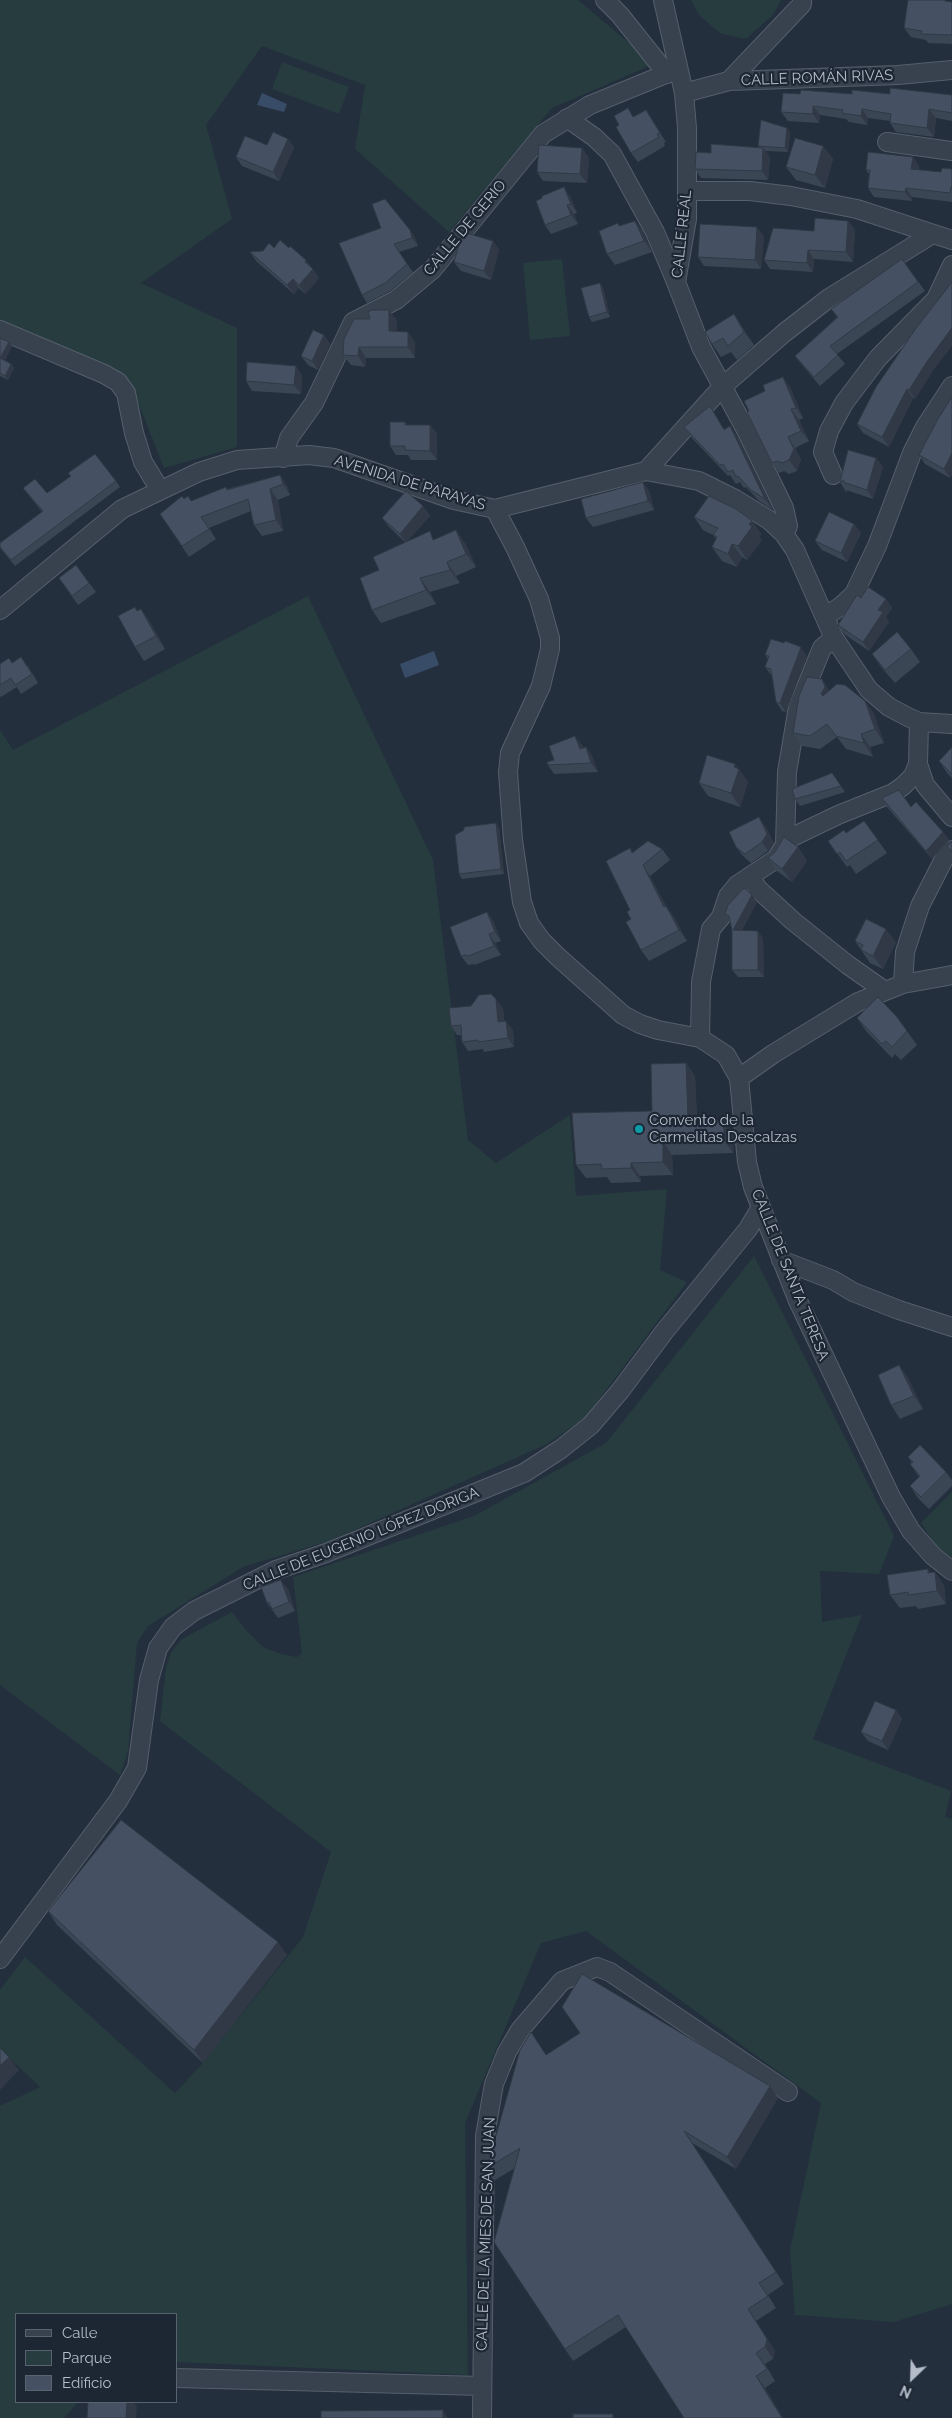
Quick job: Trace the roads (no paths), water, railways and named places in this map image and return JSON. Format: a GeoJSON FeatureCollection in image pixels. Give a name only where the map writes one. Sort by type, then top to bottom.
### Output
{"type":"FeatureCollection","features":[{"type":"Feature","properties":{"kind":"street"},"geometry":{"type":"LineString","coordinates":[[605,0],[673,71]]}},
{"type":"Feature","properties":{"kind":"street","name":"CALLE REAL"},"geometry":{"type":"LineString","coordinates":[[662,0],[673,71],[684,93],[687,128],[687,219],[676,282],[701,347],[747,432],[784,508],[788,526],[784,534]]}},
{"type":"Feature","properties":{"kind":"street"},"geometry":{"type":"LineString","coordinates":[[729,81],[802,4],[802,0]]}},
{"type":"Feature","properties":{"kind":"street","name":"CALLE ROMÁN RIVAS"},"geometry":{"type":"LineString","coordinates":[[684,93],[729,81],[898,75],[952,70]]}},
{"type":"Feature","properties":{"kind":"street","name":"CALLE DE GERIO"},"geometry":{"type":"LineString","coordinates":[[283,458],[289,438],[314,403],[353,322],[396,300],[433,269],[543,134],[590,105],[673,71]]}},
{"type":"Feature","properties":{"kind":"street"},"geometry":{"type":"LineString","coordinates":[[567,118],[594,137],[612,154],[655,232],[676,282]]}},
{"type":"Feature","properties":{"kind":"street"},"geometry":{"type":"LineString","coordinates":[[887,142],[952,151]]}},
{"type":"Feature","properties":{"kind":"street"},"geometry":{"type":"LineString","coordinates":[[687,191],[750,191],[791,196],[857,209],[931,235],[952,240]]}},
{"type":"Feature","properties":{"kind":"street"},"geometry":{"type":"LineString","coordinates":[[646,471],[722,387],[784,334],[829,298],[931,235]]}},
{"type":"Feature","properties":{"kind":"street"},"geometry":{"type":"LineString","coordinates":[[833,475],[823,452],[828,431],[844,403],[878,358],[936,299],[952,265]]}},
{"type":"Feature","properties":{"kind":"street"},"geometry":{"type":"LineString","coordinates":[[0,330],[104,374],[118,382],[128,399],[134,433],[143,462],[160,490]]}},
{"type":"Feature","properties":{"kind":"street"},"geometry":{"type":"LineString","coordinates":[[826,616],[854,594],[877,546],[912,453],[925,427],[952,386]]}},
{"type":"Feature","properties":{"kind":"street","name":"AVENIDA DE PARAYAS"},"geometry":{"type":"LineString","coordinates":[[0,610],[122,509],[199,472],[236,460],[309,455],[334,458],[454,500],[495,509],[646,471],[699,481],[735,499],[769,520],[784,534],[795,550],[826,616],[834,638],[869,690],[889,707],[919,722],[952,724]]}},
{"type":"Feature","properties":{"kind":"street","name":"CALLE DE SANTA TERESA"},"geometry":{"type":"LineString","coordinates":[[495,509],[539,599],[550,638],[550,649],[541,686],[510,753],[508,772],[513,840],[522,902],[529,923],[542,941],[557,956],[623,1015],[640,1024],[658,1030],[700,1038],[726,1055],[739,1078],[747,1162],[760,1209],[781,1260],[835,1383],[873,1456],[891,1498],[910,1531],[933,1556],[952,1571]]}},
{"type":"Feature","properties":{"kind":"street"},"geometry":{"type":"LineString","coordinates":[[700,1038],[701,982],[711,929],[721,917],[728,896],[737,886],[776,858],[786,840],[784,803],[786,780],[798,707],[822,648],[834,638]]}},
{"type":"Feature","properties":{"kind":"street"},"geometry":{"type":"LineString","coordinates":[[919,722],[918,764],[925,785],[952,817]]}},
{"type":"Feature","properties":{"kind":"street"},"geometry":{"type":"LineString","coordinates":[[786,840],[838,815],[893,793],[913,776],[918,764]]}},
{"type":"Feature","properties":{"kind":"street"},"geometry":{"type":"LineString","coordinates":[[903,984],[905,952],[920,906],[944,859],[952,850]]}},
{"type":"Feature","properties":{"kind":"street"},"geometry":{"type":"LineString","coordinates":[[750,876],[758,889],[816,940],[885,991]]}},
{"type":"Feature","properties":{"kind":"street"},"geometry":{"type":"LineString","coordinates":[[739,1078],[813,1028],[858,1002],[903,984],[952,975]]}},
{"type":"Feature","properties":{"kind":"street","name":"CALLE DE EUGENIO LÓPEZ DORIGA"},"geometry":{"type":"LineString","coordinates":[[0,1960],[118,1802],[137,1768],[149,1680],[158,1648],[173,1627],[194,1610],[276,1570],[326,1553],[524,1473],[561,1449],[591,1425],[620,1391],[664,1332],[748,1229],[760,1209]]}},
{"type":"Feature","properties":{"kind":"street"},"geometry":{"type":"LineString","coordinates":[[781,1260],[833,1280],[853,1292],[899,1310],[952,1327]]}},
{"type":"Feature","properties":{"kind":"street","name":"CALLE DE LA MIES DE SAN JUAN"},"geometry":{"type":"LineString","coordinates":[[482,2418],[486,2136],[492,2092],[507,2052],[520,2030],[562,1981],[597,1967],[610,1972],[788,2092]]}},
{"type":"Feature","properties":{"kind":"street"},"geometry":{"type":"LineString","coordinates":[[178,2378],[482,2386]]}},
{"type":"Feature","properties":{"kind":"water"},"geometry":{"type":"Polygon","coordinates":[[[262,93],[287,104],[284,112],[257,105],[262,93]]]}},
{"type":"Feature","properties":{"kind":"water"},"geometry":{"type":"Polygon","coordinates":[[[434,651],[439,665],[405,678],[400,664],[434,651]]]}},
{"type":"Feature","properties":{"kind":"place","name":"Convento de la Carmelitas Descalzas"},"geometry":{"type":"Point","coordinates":[639,1129]}}]}
